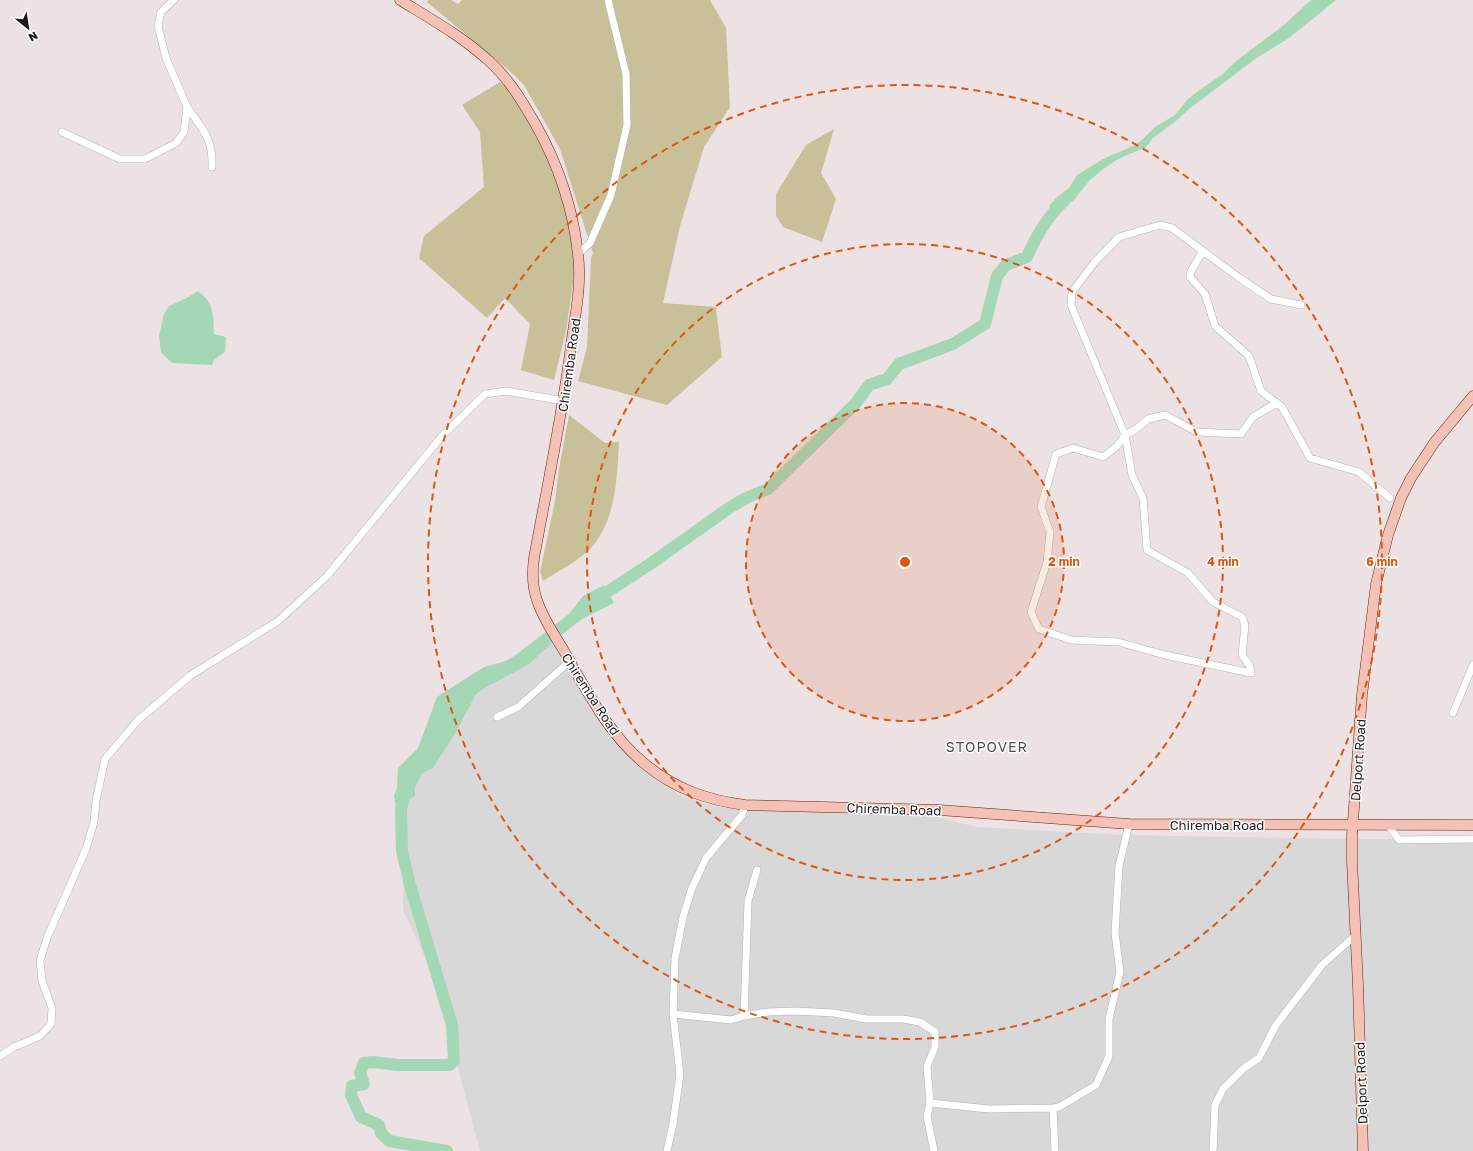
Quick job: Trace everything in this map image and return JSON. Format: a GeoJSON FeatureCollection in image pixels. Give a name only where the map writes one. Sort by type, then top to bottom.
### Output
{"type":"FeatureCollection","features":[{"type":"Feature","properties":{"kind":"main road","name":"Chiremba Road"},"geometry":{"type":"LineString","coordinates":[[400,0],[447,29],[489,61],[503,76],[521,99],[545,142],[558,171],[568,202],[578,254],[580,277],[578,303],[564,401],[542,514],[532,582],[536,600],[547,624],[587,692],[610,726],[635,755],[646,765],[680,787],[696,795],[727,803],[745,805],[939,810],[1129,824],[1473,825]]}},
{"type":"Feature","properties":{"kind":"main road","name":"Delport Road"},"geometry":{"type":"LineString","coordinates":[[1363,1151],[1352,861],[1352,825],[1365,671],[1376,584],[1388,535],[1401,498],[1421,461],[1473,396]]}},
{"type":"Feature","properties":{"kind":"street"},"geometry":{"type":"LineString","coordinates":[[174,0],[161,12],[158,26],[166,58],[188,107],[209,139],[213,154],[212,167]]}},
{"type":"Feature","properties":{"kind":"street"},"geometry":{"type":"LineString","coordinates":[[578,254],[590,243],[610,195],[618,170],[627,125],[626,74],[608,0]]}},
{"type":"Feature","properties":{"kind":"street"},"geometry":{"type":"LineString","coordinates":[[62,132],[120,159],[146,159],[176,143],[184,132],[188,107]]}},
{"type":"Feature","properties":{"kind":"street"},"geometry":{"type":"LineString","coordinates":[[1277,403],[1253,417],[1241,434],[1197,432],[1165,415],[1148,419],[1135,430],[1125,435],[1118,446],[1103,457],[1073,448],[1056,454],[1041,507],[1050,532],[1047,562],[1031,612],[1039,629],[1071,640],[1118,642],[1165,656],[1251,673],[1250,666],[1242,655],[1245,625],[1242,617],[1213,602],[1188,573],[1146,550],[1143,498],[1132,475],[1125,435],[1071,305],[1072,292],[1094,263],[1119,237],[1160,225],[1172,228],[1238,277],[1271,299],[1301,305]]}},
{"type":"Feature","properties":{"kind":"street"},"geometry":{"type":"LineString","coordinates":[[1203,251],[1190,270],[1190,278],[1206,294],[1215,326],[1249,356],[1261,391],[1282,407],[1310,458],[1359,472],[1390,498]]}},
{"type":"Feature","properties":{"kind":"street"},"geometry":{"type":"LineString","coordinates":[[0,1056],[14,1047],[40,1036],[50,1024],[52,1008],[42,981],[40,960],[47,938],[86,849],[94,822],[96,801],[105,759],[138,720],[191,676],[278,621],[327,576],[442,436],[484,394],[506,391],[564,401]]}},
{"type":"Feature","properties":{"kind":"street"},"geometry":{"type":"LineString","coordinates":[[498,717],[518,707],[570,662]]}},
{"type":"Feature","properties":{"kind":"street"},"geometry":{"type":"LineString","coordinates":[[1453,713],[1473,665]]}},
{"type":"Feature","properties":{"kind":"street"},"geometry":{"type":"LineString","coordinates":[[667,1151],[673,1124],[680,1074],[673,1014],[675,958],[683,917],[692,888],[706,858],[742,815],[745,805]]}},
{"type":"Feature","properties":{"kind":"street"},"geometry":{"type":"LineString","coordinates":[[930,1103],[989,1108],[1053,1108],[1059,1107],[1096,1085],[1109,1056],[1109,1019],[1120,972],[1115,933],[1119,866],[1129,824]]}},
{"type":"Feature","properties":{"kind":"street"},"geometry":{"type":"LineString","coordinates":[[1388,825],[1399,840],[1473,839]]}},
{"type":"Feature","properties":{"kind":"street"},"geometry":{"type":"LineString","coordinates":[[744,1016],[748,901],[757,870]]}},
{"type":"Feature","properties":{"kind":"street"},"geometry":{"type":"LineString","coordinates":[[1213,1151],[1215,1105],[1223,1089],[1244,1068],[1258,1058],[1276,1025],[1318,971],[1356,935]]}},
{"type":"Feature","properties":{"kind":"street"},"geometry":{"type":"LineString","coordinates":[[673,1014],[731,1020],[768,1012],[796,1011],[834,1013],[866,1019],[903,1019],[920,1022],[935,1032],[935,1047],[927,1066],[930,1103],[927,1116],[934,1151]]}},
{"type":"Feature","properties":{"kind":"street"},"geometry":{"type":"LineString","coordinates":[[1053,1108],[1055,1151]]}},
{"type":"Feature","properties":{"kind":"shaded area"},"geometry":{"type":"Polygon","coordinates":[[[428,0],[451,0],[458,4],[462,0],[710,0],[726,28],[730,107],[704,147],[680,226],[663,303],[716,307],[722,357],[667,405],[578,381],[587,347],[591,258],[593,253],[560,149],[524,85],[513,74],[427,2],[428,0]]]}},
{"type":"Feature","properties":{"kind":"shaded area"},"geometry":{"type":"Polygon","coordinates":[[[1311,0],[1336,0],[1289,38],[1258,57],[1189,109],[1153,138],[1146,147],[1118,159],[1102,170],[1090,180],[1074,200],[1054,214],[1049,206],[1057,197],[1069,188],[1077,175],[1103,159],[1133,146],[1142,140],[1155,127],[1175,115],[1187,100],[1223,74],[1236,61],[1284,25],[1311,0]]]}},
{"type":"Feature","properties":{"kind":"shaded area"},"geometry":{"type":"Polygon","coordinates":[[[500,82],[519,97],[550,158],[568,215],[575,269],[566,331],[554,380],[521,370],[530,324],[505,298],[487,318],[419,258],[424,236],[484,187],[480,132],[462,105],[500,82]]]}},
{"type":"Feature","properties":{"kind":"shaded area"},"geometry":{"type":"Polygon","coordinates":[[[834,129],[821,173],[836,199],[822,242],[783,227],[776,216],[776,194],[806,145],[834,129]]]}},
{"type":"Feature","properties":{"kind":"shaded area"},"geometry":{"type":"Polygon","coordinates":[[[198,291],[208,301],[212,310],[214,334],[226,337],[225,352],[214,360],[212,365],[172,363],[161,352],[159,336],[164,314],[169,306],[198,291]]]}},
{"type":"Feature","properties":{"kind":"shaded area"},"geometry":{"type":"Polygon","coordinates":[[[569,415],[605,443],[619,442],[616,486],[609,515],[604,529],[597,541],[582,556],[543,581],[540,572],[555,501],[569,415]]]}},
{"type":"Feature","properties":{"kind":"shaded area"},"geometry":{"type":"Polygon","coordinates":[[[604,585],[614,603],[582,619],[555,640],[528,665],[486,687],[476,694],[456,732],[433,768],[422,773],[415,787],[415,796],[396,806],[394,796],[397,787],[398,768],[418,748],[437,697],[484,667],[506,661],[517,654],[569,614],[583,596],[604,585]]]}},
{"type":"Feature","properties":{"kind":"shaded area"},"geometry":{"type":"Polygon","coordinates":[[[550,635],[615,743],[636,765],[683,797],[719,807],[937,817],[976,827],[1122,835],[1350,839],[1473,839],[1473,1151],[480,1151],[459,1072],[440,989],[403,910],[407,777],[441,699],[550,635]]]}},
{"type":"Feature","properties":{"kind":"waterway"},"geometry":{"type":"LineString","coordinates":[[595,600],[650,564],[729,508],[746,498],[768,489],[856,403],[869,385],[887,379],[899,364],[953,344],[985,324],[997,276],[1006,265],[1027,257],[1042,227],[1064,201]]}},
{"type":"Feature","properties":{"kind":"waterway"},"geometry":{"type":"LineString","coordinates":[[406,788],[401,809],[402,851],[410,885],[452,1025],[454,1061],[449,1065],[398,1065],[373,1062],[364,1063],[360,1073],[364,1084],[352,1086],[351,1095],[361,1117],[379,1125],[381,1133],[389,1141],[447,1151]]}},
{"type":"Feature","properties":{"kind":"district","name":"STOPOVER"},"geometry":{"type":"Point","coordinates":[987,747]}}]}
